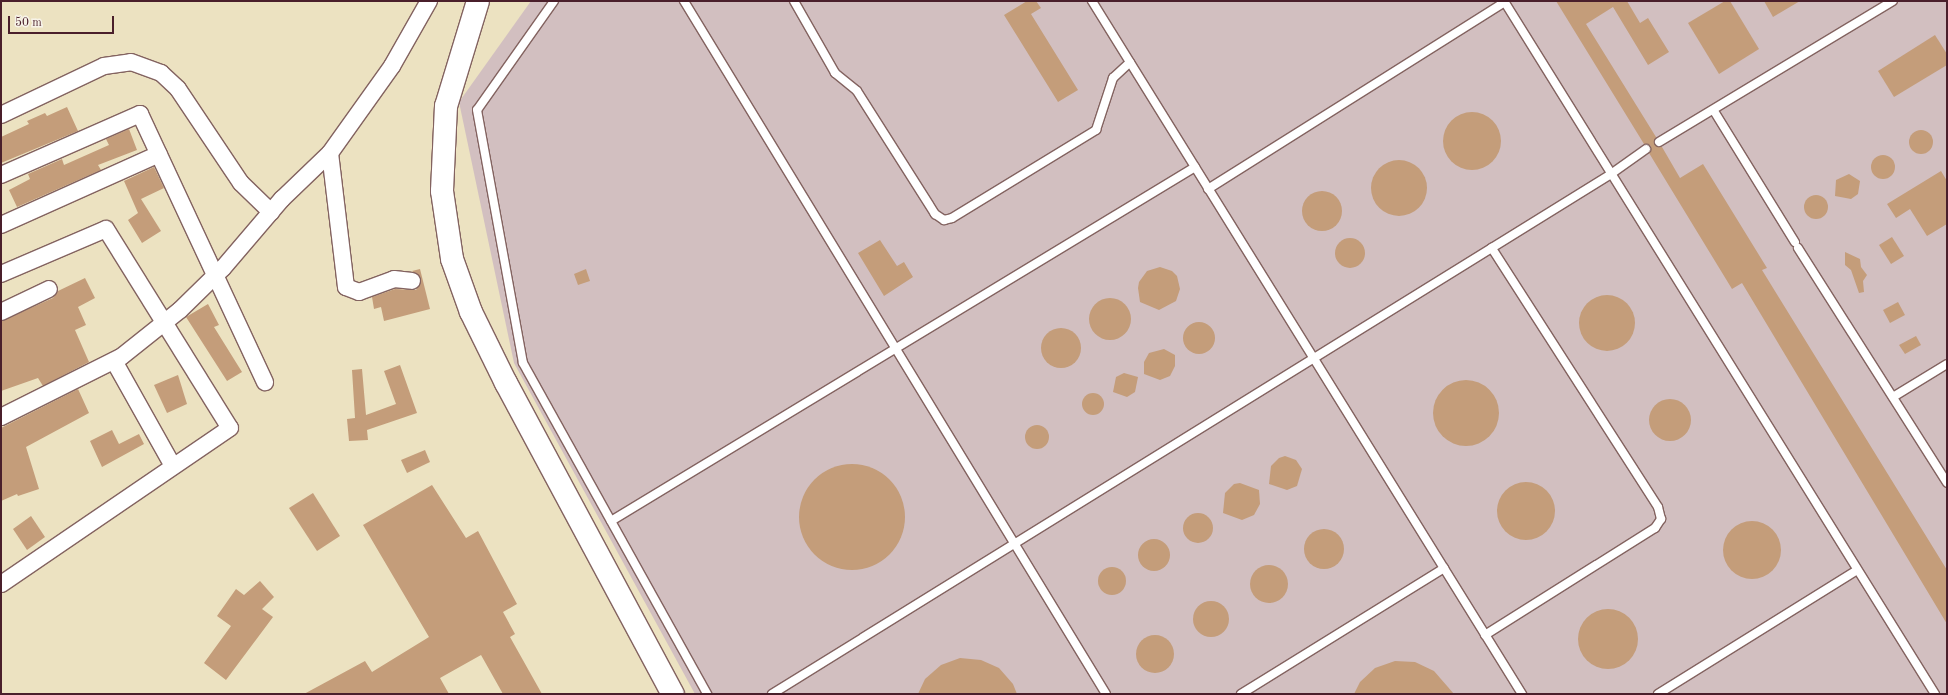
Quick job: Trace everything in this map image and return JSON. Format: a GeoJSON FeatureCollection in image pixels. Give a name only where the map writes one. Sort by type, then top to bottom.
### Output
{"type":"FeatureCollection","features":[{"type":"Feature","properties":{"kind":"street"},"geometry":{"type":"LineString","coordinates":[[1,417],[114,361],[163,324],[215,276],[271,212],[330,152],[392,66],[429,1]]}},
{"type":"Feature","properties":{"kind":"street"},"geometry":{"type":"LineString","coordinates":[[478,1],[446,106],[442,191],[452,259],[471,312],[506,383],[673,694]]}},
{"type":"Feature","properties":{"kind":"street"},"geometry":{"type":"LineString","coordinates":[[1,115],[104,66],[131,62],[161,73],[178,89],[241,183],[271,212]]}},
{"type":"Feature","properties":{"kind":"street"},"geometry":{"type":"LineString","coordinates":[[1,175],[140,114],[265,382]]}},
{"type":"Feature","properties":{"kind":"street"},"geometry":{"type":"LineString","coordinates":[[330,152],[346,287],[358,292],[394,279],[412,281]]}},
{"type":"Feature","properties":{"kind":"street"},"geometry":{"type":"LineString","coordinates":[[1,225],[159,154]]}},
{"type":"Feature","properties":{"kind":"street"},"geometry":{"type":"LineString","coordinates":[[1,274],[106,229],[163,324],[230,428],[1,584]]}},
{"type":"Feature","properties":{"kind":"street"},"geometry":{"type":"LineString","coordinates":[[1,312],[48,289]]}},
{"type":"Feature","properties":{"kind":"street"},"geometry":{"type":"LineString","coordinates":[[114,361],[173,466]]}},
{"type":"Feature","properties":{"kind":"lane"},"geometry":{"type":"LineString","coordinates":[[554,1],[477,110],[523,363],[707,694]]}},
{"type":"Feature","properties":{"kind":"lane"},"geometry":{"type":"LineString","coordinates":[[684,1],[897,347],[1106,694]]}},
{"type":"Feature","properties":{"kind":"lane"},"geometry":{"type":"LineString","coordinates":[[794,1],[835,72],[857,91],[935,214],[944,220],[952,218],[1096,130],[1113,78],[1130,62]]}},
{"type":"Feature","properties":{"kind":"lane"},"geometry":{"type":"LineString","coordinates":[[1092,1],[1522,694]]}},
{"type":"Feature","properties":{"kind":"lane"},"geometry":{"type":"LineString","coordinates":[[1659,142],[1714,111],[1893,1]]}},
{"type":"Feature","properties":{"kind":"lane"},"geometry":{"type":"LineString","coordinates":[[1208,189],[1504,2],[1935,694]]}},
{"type":"Feature","properties":{"kind":"lane"},"geometry":{"type":"LineString","coordinates":[[1714,111],[1947,484]]}},
{"type":"Feature","properties":{"kind":"lane"},"geometry":{"type":"LineString","coordinates":[[772,694],[1611,174],[1646,149]]}},
{"type":"Feature","properties":{"kind":"lane"},"geometry":{"type":"LineString","coordinates":[[611,521],[1195,167]]}},
{"type":"Feature","properties":{"kind":"lane"},"geometry":{"type":"LineString","coordinates":[[1485,635],[1655,528],[1661,519],[1658,507],[1492,248]]}},
{"type":"Feature","properties":{"kind":"lane"},"geometry":{"type":"LineString","coordinates":[[1893,397],[1947,364]]}},
{"type":"Feature","properties":{"kind":"lane"},"geometry":{"type":"LineString","coordinates":[[1241,694],[1444,568]]}},
{"type":"Feature","properties":{"kind":"lane"},"geometry":{"type":"LineString","coordinates":[[1658,694],[1858,570]]}},
{"type":"Feature","properties":{"kind":"shaded area"},"geometry":{"type":"Polygon","coordinates":[[[531,1],[1947,1],[1947,694],[695,694],[514,363],[459,102],[531,1]]]}},
{"type":"Feature","properties":{"kind":"building"},"geometry":{"type":"Polygon","coordinates":[[[1027,1],[1036,1],[1041,8],[1031,14],[1078,90],[1058,102],[1004,15],[1027,1]]]}},
{"type":"Feature","properties":{"kind":"building"},"geometry":{"type":"Polygon","coordinates":[[[1556,1],[1627,1],[1640,23],[1648,18],[1669,52],[1648,65],[1613,7],[1586,24],[1656,137],[1655,145],[1662,147],[1680,178],[1703,164],[1767,268],[1762,270],[1947,570],[1947,624],[1742,283],[1732,289],[1649,153],[1651,146],[1644,144],[1556,1]]]}},
{"type":"Feature","properties":{"kind":"building"},"geometry":{"type":"Polygon","coordinates":[[[1725,1],[1730,1],[1759,49],[1719,74],[1688,23],[1725,1]]]}},
{"type":"Feature","properties":{"kind":"building"},"geometry":{"type":"Polygon","coordinates":[[[1764,1],[1800,1],[1773,17],[1764,1]]]}},
{"type":"Feature","properties":{"kind":"building"},"geometry":{"type":"Polygon","coordinates":[[[1935,35],[1947,54],[1947,65],[1894,97],[1878,71],[1935,35]]]}},
{"type":"Feature","properties":{"kind":"building"},"geometry":{"type":"Polygon","coordinates":[[[67,107],[78,131],[1,163],[1,137],[29,124],[27,121],[45,113],[47,116],[67,107]]]}},
{"type":"Feature","properties":{"kind":"building"},"geometry":{"type":"Polygon","coordinates":[[[1472,112],[1483,114],[1496,125],[1499,130],[1501,141],[1499,152],[1488,165],[1483,168],[1472,170],[1461,168],[1448,157],[1445,152],[1443,141],[1445,130],[1456,117],[1461,114],[1472,112]]]}},
{"type":"Feature","properties":{"kind":"building"},"geometry":{"type":"Polygon","coordinates":[[[129,129],[137,150],[98,165],[101,170],[17,207],[9,190],[30,179],[28,174],[62,159],[64,165],[109,145],[106,139],[129,129]]]}},
{"type":"Feature","properties":{"kind":"building"},"geometry":{"type":"Polygon","coordinates":[[[1921,130],[1929,134],[1933,142],[1929,150],[1921,154],[1913,150],[1909,142],[1913,134],[1921,130]]]}},
{"type":"Feature","properties":{"kind":"building"},"geometry":{"type":"Polygon","coordinates":[[[1883,155],[1888,156],[1894,162],[1894,172],[1888,178],[1883,179],[1878,178],[1872,172],[1871,167],[1872,162],[1878,156],[1883,155]]]}},
{"type":"Feature","properties":{"kind":"building"},"geometry":{"type":"Polygon","coordinates":[[[1393,160],[1405,160],[1415,164],[1423,172],[1427,182],[1427,194],[1423,204],[1415,212],[1405,216],[1393,216],[1383,212],[1375,204],[1371,194],[1371,182],[1375,172],[1383,164],[1393,160]]]}},
{"type":"Feature","properties":{"kind":"building"},"geometry":{"type":"Polygon","coordinates":[[[154,167],[164,188],[141,199],[161,231],[142,243],[128,220],[138,213],[124,181],[154,167]]]}},
{"type":"Feature","properties":{"kind":"building"},"geometry":{"type":"Polygon","coordinates":[[[1941,171],[1947,181],[1947,224],[1927,236],[1910,209],[1896,218],[1887,204],[1941,171]]]}},
{"type":"Feature","properties":{"kind":"building"},"geometry":{"type":"Polygon","coordinates":[[[1849,174],[1860,181],[1858,194],[1851,199],[1835,196],[1836,180],[1849,174]]]}},
{"type":"Feature","properties":{"kind":"building"},"geometry":{"type":"Polygon","coordinates":[[[1322,191],[1336,197],[1342,211],[1336,225],[1322,231],[1308,225],[1302,211],[1308,197],[1322,191]]]}},
{"type":"Feature","properties":{"kind":"building"},"geometry":{"type":"Polygon","coordinates":[[[1816,195],[1825,198],[1828,207],[1825,216],[1816,219],[1807,216],[1804,207],[1807,198],[1816,195]]]}},
{"type":"Feature","properties":{"kind":"building"},"geometry":{"type":"Polygon","coordinates":[[[1892,237],[1904,256],[1891,264],[1879,245],[1892,237]]]}},
{"type":"Feature","properties":{"kind":"building"},"geometry":{"type":"Polygon","coordinates":[[[1350,238],[1361,242],[1365,253],[1361,264],[1350,268],[1339,264],[1335,253],[1339,242],[1350,238]]]}},
{"type":"Feature","properties":{"kind":"building"},"geometry":{"type":"Polygon","coordinates":[[[880,240],[897,266],[904,262],[913,277],[884,296],[858,253],[880,240]]]}},
{"type":"Feature","properties":{"kind":"building"},"geometry":{"type":"Polygon","coordinates":[[[1845,252],[1860,259],[1861,267],[1867,275],[1863,281],[1864,292],[1859,293],[1851,270],[1845,265],[1845,252]]]}},
{"type":"Feature","properties":{"kind":"building"},"geometry":{"type":"Polygon","coordinates":[[[1160,267],[1172,271],[1177,276],[1180,289],[1176,301],[1159,310],[1140,302],[1138,288],[1139,282],[1147,271],[1160,267]]]}},
{"type":"Feature","properties":{"kind":"building"},"geometry":{"type":"Polygon","coordinates":[[[420,269],[430,309],[384,321],[381,307],[374,309],[372,297],[395,289],[416,290],[421,282],[421,278],[412,271],[420,269]]]}},
{"type":"Feature","properties":{"kind":"building"},"geometry":{"type":"Polygon","coordinates":[[[586,269],[590,281],[578,285],[574,274],[586,269]]]}},
{"type":"Feature","properties":{"kind":"building"},"geometry":{"type":"Polygon","coordinates":[[[85,278],[95,298],[78,307],[86,325],[75,330],[89,362],[43,386],[38,378],[1,391],[1,321],[53,298],[58,291],[85,278]]]}},
{"type":"Feature","properties":{"kind":"building"},"geometry":{"type":"Polygon","coordinates":[[[1602,295],[1612,295],[1627,303],[1633,312],[1635,323],[1633,334],[1627,343],[1612,351],[1602,351],[1591,346],[1584,339],[1579,328],[1579,318],[1584,307],[1591,300],[1602,295]]]}},
{"type":"Feature","properties":{"kind":"building"},"geometry":{"type":"Polygon","coordinates":[[[1106,298],[1114,298],[1122,301],[1128,307],[1131,319],[1128,331],[1122,337],[1114,340],[1106,340],[1098,337],[1092,331],[1089,323],[1089,315],[1092,307],[1098,301],[1106,298]]]}},
{"type":"Feature","properties":{"kind":"building"},"geometry":{"type":"Polygon","coordinates":[[[1898,302],[1905,315],[1890,323],[1883,310],[1898,302]]]}},
{"type":"Feature","properties":{"kind":"building"},"geometry":{"type":"Polygon","coordinates":[[[208,304],[219,325],[214,327],[242,372],[227,381],[186,317],[208,304]]]}},
{"type":"Feature","properties":{"kind":"building"},"geometry":{"type":"Polygon","coordinates":[[[1196,322],[1202,322],[1211,326],[1215,338],[1211,350],[1202,354],[1196,354],[1187,350],[1183,341],[1183,335],[1187,326],[1196,322]]]}},
{"type":"Feature","properties":{"kind":"building"},"geometry":{"type":"Polygon","coordinates":[[[1065,328],[1072,331],[1078,337],[1081,348],[1080,356],[1072,365],[1065,368],[1057,368],[1050,365],[1042,356],[1041,344],[1044,337],[1053,329],[1065,328]]]}},
{"type":"Feature","properties":{"kind":"building"},"geometry":{"type":"Polygon","coordinates":[[[1916,336],[1921,345],[1905,354],[1899,345],[1916,336]]]}},
{"type":"Feature","properties":{"kind":"building"},"geometry":{"type":"Polygon","coordinates":[[[1164,349],[1175,355],[1175,366],[1170,376],[1160,380],[1144,374],[1144,362],[1149,353],[1164,349]]]}},
{"type":"Feature","properties":{"kind":"building"},"geometry":{"type":"Polygon","coordinates":[[[400,365],[417,413],[367,430],[368,440],[349,441],[347,419],[355,418],[352,370],[362,369],[366,415],[396,404],[384,371],[400,365]]]}},
{"type":"Feature","properties":{"kind":"building"},"geometry":{"type":"Polygon","coordinates":[[[1124,373],[1138,377],[1135,392],[1127,397],[1113,392],[1116,377],[1124,373]]]}},
{"type":"Feature","properties":{"kind":"building"},"geometry":{"type":"Polygon","coordinates":[[[178,375],[187,404],[167,413],[154,385],[178,375]]]}},
{"type":"Feature","properties":{"kind":"building"},"geometry":{"type":"Polygon","coordinates":[[[1466,380],[1478,383],[1489,390],[1496,401],[1499,413],[1496,425],[1489,436],[1478,443],[1466,446],[1454,443],[1443,436],[1436,425],[1433,413],[1436,401],[1443,390],[1454,383],[1466,380]]]}},
{"type":"Feature","properties":{"kind":"building"},"geometry":{"type":"Polygon","coordinates":[[[78,389],[89,413],[26,447],[39,489],[18,496],[17,494],[1,501],[1,428],[78,389]]]}},
{"type":"Feature","properties":{"kind":"building"},"geometry":{"type":"Polygon","coordinates":[[[1089,393],[1097,393],[1104,400],[1104,408],[1097,415],[1089,415],[1082,408],[1082,400],[1089,393]]]}},
{"type":"Feature","properties":{"kind":"building"},"geometry":{"type":"Polygon","coordinates":[[[1670,399],[1685,405],[1691,420],[1685,435],[1670,441],[1655,435],[1649,420],[1655,405],[1670,399]]]}},
{"type":"Feature","properties":{"kind":"building"},"geometry":{"type":"Polygon","coordinates":[[[1037,425],[1046,428],[1049,437],[1046,446],[1037,449],[1028,446],[1025,437],[1028,428],[1037,425]]]}},
{"type":"Feature","properties":{"kind":"building"},"geometry":{"type":"Polygon","coordinates":[[[112,430],[119,444],[139,434],[144,444],[102,467],[90,441],[112,430]]]}},
{"type":"Feature","properties":{"kind":"building"},"geometry":{"type":"Polygon","coordinates":[[[425,450],[430,462],[407,473],[401,460],[425,450]]]}},
{"type":"Feature","properties":{"kind":"building"},"geometry":{"type":"Polygon","coordinates":[[[1285,456],[1296,460],[1302,469],[1297,486],[1287,490],[1269,484],[1271,466],[1279,458],[1285,456]]]}},
{"type":"Feature","properties":{"kind":"building"},"geometry":{"type":"Polygon","coordinates":[[[852,464],[872,468],[889,480],[901,497],[905,517],[901,537],[889,554],[872,566],[852,570],[832,566],[815,554],[803,537],[799,517],[803,497],[815,480],[832,468],[852,464]]]}},
{"type":"Feature","properties":{"kind":"building"},"geometry":{"type":"Polygon","coordinates":[[[1520,482],[1532,482],[1547,490],[1555,505],[1555,517],[1547,532],[1532,540],[1520,540],[1505,532],[1497,517],[1497,505],[1505,490],[1520,482]]]}},
{"type":"Feature","properties":{"kind":"building"},"geometry":{"type":"Polygon","coordinates":[[[1240,483],[1259,490],[1260,504],[1254,515],[1242,520],[1223,513],[1225,493],[1234,484],[1240,483]]]}},
{"type":"Feature","properties":{"kind":"building"},"geometry":{"type":"Polygon","coordinates":[[[432,485],[466,538],[478,531],[517,604],[503,612],[515,634],[510,637],[542,694],[503,694],[481,655],[440,678],[449,694],[304,694],[365,661],[372,672],[429,637],[363,525],[432,485]]]}},
{"type":"Feature","properties":{"kind":"building"},"geometry":{"type":"Polygon","coordinates":[[[313,493],[340,536],[317,551],[289,508],[313,493]]]}},
{"type":"Feature","properties":{"kind":"building"},"geometry":{"type":"Polygon","coordinates":[[[1198,513],[1209,517],[1213,528],[1209,539],[1198,543],[1187,539],[1183,528],[1187,517],[1198,513]]]}},
{"type":"Feature","properties":{"kind":"building"},"geometry":{"type":"Polygon","coordinates":[[[31,516],[45,537],[27,550],[13,529],[31,516]]]}},
{"type":"Feature","properties":{"kind":"building"},"geometry":{"type":"Polygon","coordinates":[[[1752,521],[1763,523],[1776,534],[1779,539],[1781,550],[1779,561],[1768,574],[1763,577],[1752,579],[1741,577],[1728,566],[1725,561],[1723,550],[1725,539],[1736,526],[1741,523],[1752,521]]]}},
{"type":"Feature","properties":{"kind":"building"},"geometry":{"type":"Polygon","coordinates":[[[1320,529],[1328,529],[1335,532],[1341,538],[1344,549],[1341,560],[1335,566],[1328,569],[1320,569],[1313,566],[1307,560],[1304,553],[1304,545],[1307,538],[1313,532],[1320,529]]]}},
{"type":"Feature","properties":{"kind":"building"},"geometry":{"type":"Polygon","coordinates":[[[1151,539],[1157,539],[1167,546],[1170,555],[1169,561],[1163,568],[1157,571],[1151,571],[1141,564],[1138,558],[1138,552],[1145,542],[1151,539]]]}},
{"type":"Feature","properties":{"kind":"building"},"geometry":{"type":"Polygon","coordinates":[[[1265,565],[1273,565],[1283,570],[1287,577],[1287,591],[1283,598],[1273,603],[1265,603],[1255,598],[1253,595],[1250,588],[1250,580],[1255,570],[1258,568],[1265,565]]]}},
{"type":"Feature","properties":{"kind":"building"},"geometry":{"type":"Polygon","coordinates":[[[1112,567],[1118,568],[1122,571],[1125,575],[1125,587],[1122,591],[1118,594],[1112,595],[1106,594],[1102,591],[1099,587],[1098,581],[1099,575],[1102,571],[1106,568],[1112,567]]]}},
{"type":"Feature","properties":{"kind":"building"},"geometry":{"type":"Polygon","coordinates":[[[260,581],[274,597],[262,609],[273,617],[226,680],[204,663],[231,626],[217,616],[236,589],[244,595],[260,581]]]}},
{"type":"Feature","properties":{"kind":"building"},"geometry":{"type":"Polygon","coordinates":[[[1211,601],[1221,604],[1226,609],[1229,619],[1226,629],[1221,634],[1211,637],[1201,634],[1196,629],[1193,619],[1196,609],[1201,604],[1211,601]]]}},
{"type":"Feature","properties":{"kind":"building"},"geometry":{"type":"Polygon","coordinates":[[[1602,609],[1614,609],[1625,614],[1633,622],[1638,633],[1636,651],[1625,664],[1614,669],[1602,669],[1591,664],[1583,656],[1578,645],[1578,633],[1583,622],[1591,614],[1602,609]]]}},
{"type":"Feature","properties":{"kind":"building"},"geometry":{"type":"Polygon","coordinates":[[[1151,635],[1159,635],[1169,640],[1173,647],[1173,661],[1169,668],[1159,673],[1151,673],[1141,668],[1139,665],[1136,658],[1136,650],[1141,640],[1144,638],[1151,635]]]}},
{"type":"Feature","properties":{"kind":"building"},"geometry":{"type":"Polygon","coordinates":[[[960,658],[981,660],[999,668],[1013,684],[1017,694],[918,694],[925,679],[941,665],[960,658]]]}},
{"type":"Feature","properties":{"kind":"building"},"geometry":{"type":"Polygon","coordinates":[[[1395,661],[1415,662],[1434,671],[1454,694],[1354,694],[1360,682],[1375,668],[1395,661]]]}}]}
